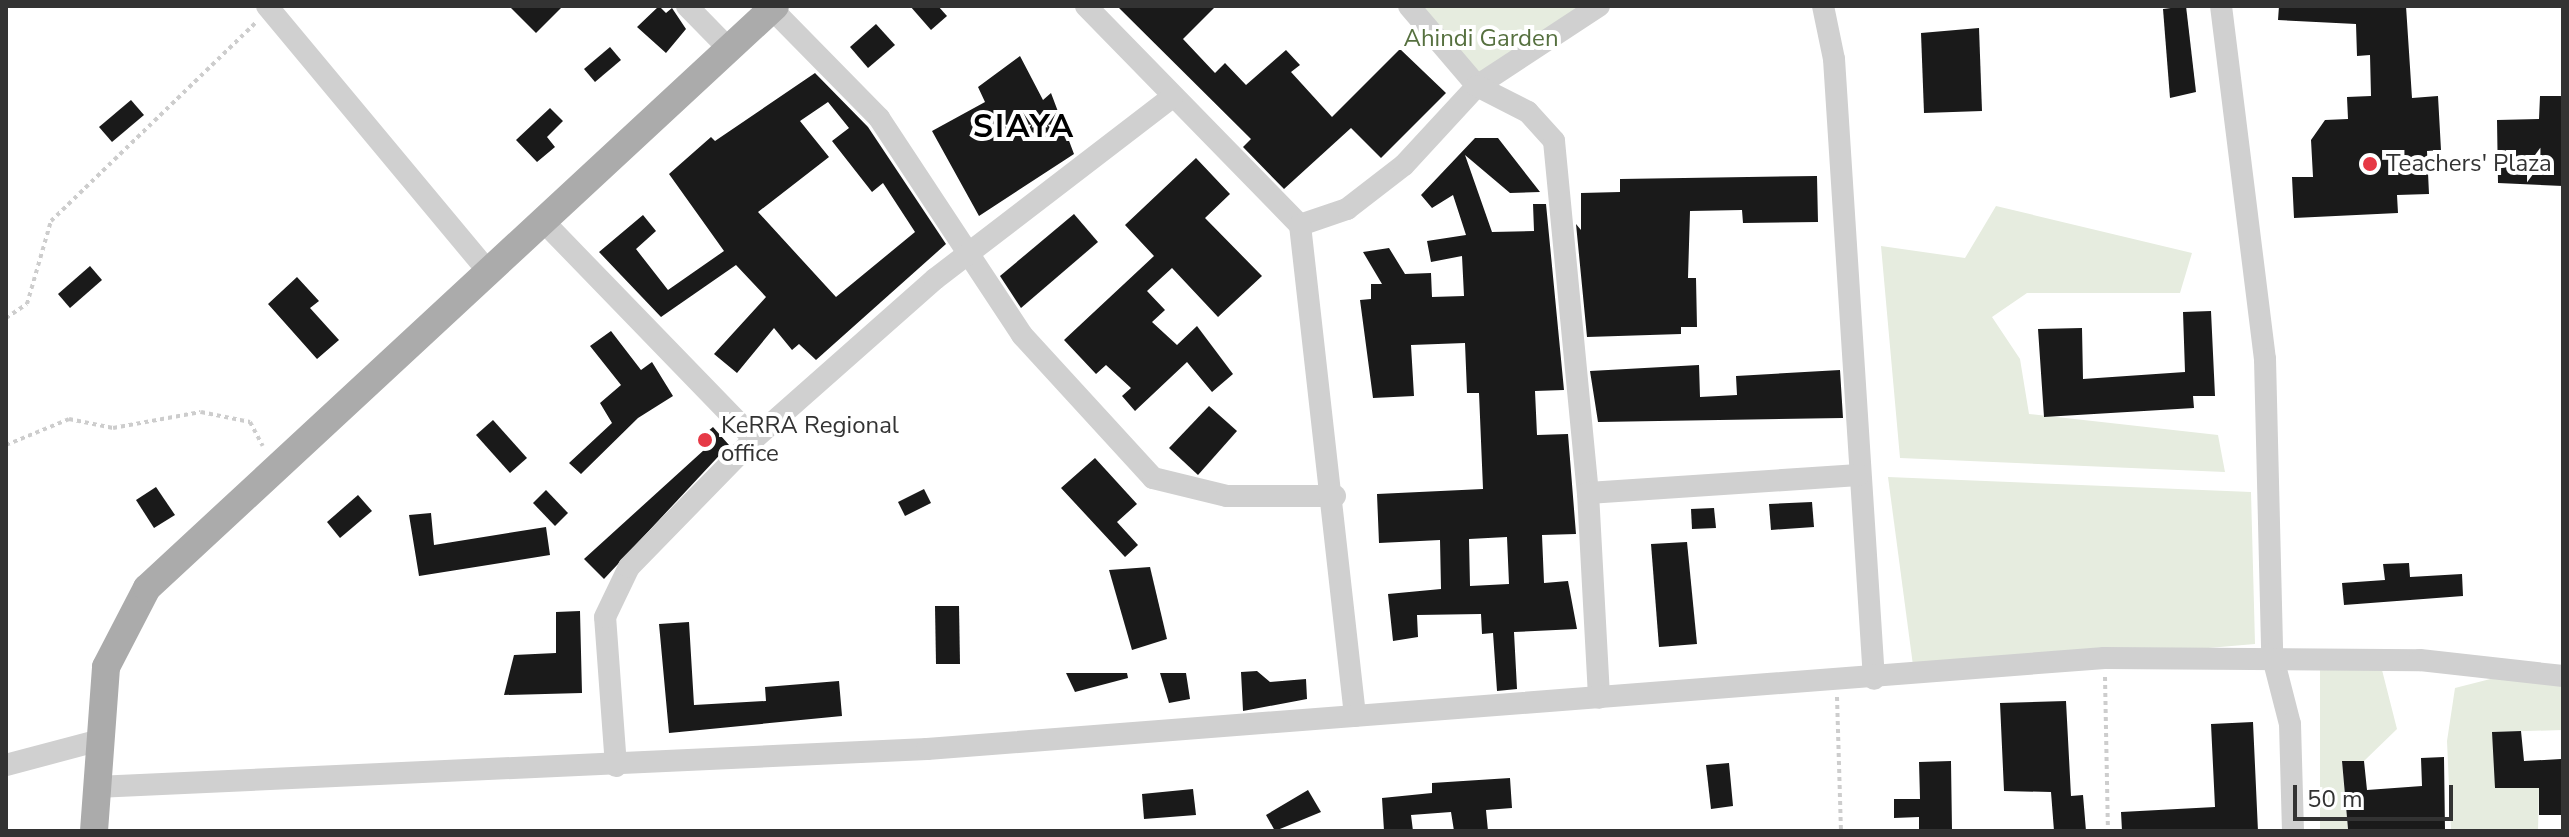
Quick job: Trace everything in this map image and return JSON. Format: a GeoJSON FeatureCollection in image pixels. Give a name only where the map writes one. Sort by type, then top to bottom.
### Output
{"type":"FeatureCollection","features":[{"type":"Feature","properties":{"kind":"main road"},"geometry":{"type":"LineString","coordinates":[[94,831],[97,741],[106,667],[124,622],[182,550],[773,8]]}},
{"type":"Feature","properties":{"kind":"street"},"geometry":{"type":"LineString","coordinates":[[687,6],[729,49]]}},
{"type":"Feature","properties":{"kind":"street"},"geometry":{"type":"LineString","coordinates":[[1086,6],[1300,225],[1335,496],[1355,716]]}},
{"type":"Feature","properties":{"kind":"street"},"geometry":{"type":"LineString","coordinates":[[1409,6],[1477,86],[1528,112],[1554,141],[1588,493],[1599,698]]}},
{"type":"Feature","properties":{"kind":"street"},"geometry":{"type":"LineString","coordinates":[[1300,225],[1347,209],[1404,165],[1477,86],[1599,6]]}},
{"type":"Feature","properties":{"kind":"street"},"geometry":{"type":"LineString","coordinates":[[1823,6],[1834,59],[1858,475],[1874,679]]}},
{"type":"Feature","properties":{"kind":"street"},"geometry":{"type":"LineString","coordinates":[[2221,6],[2265,359],[2272,654],[2290,724],[2293,831]]}},
{"type":"Feature","properties":{"kind":"street"},"geometry":{"type":"LineString","coordinates":[[268,8],[487,270]]}},
{"type":"Feature","properties":{"kind":"street"},"geometry":{"type":"LineString","coordinates":[[773,8],[879,118],[1022,335],[1153,478],[1227,496],[1335,496]]}},
{"type":"Feature","properties":{"kind":"street"},"geometry":{"type":"LineString","coordinates":[[616,766],[605,617],[610,594],[754,439],[966,253],[1172,97]]}},
{"type":"Feature","properties":{"kind":"street"},"geometry":{"type":"LineString","coordinates":[[542,220],[754,439]]}},
{"type":"Feature","properties":{"kind":"street"},"geometry":{"type":"LineString","coordinates":[[1588,493],[1858,475]]}},
{"type":"Feature","properties":{"kind":"street"},"geometry":{"type":"LineString","coordinates":[[96,787],[616,766],[1355,716],[1836,679],[1874,679],[2104,658],[2272,654],[2420,660],[2563,676]]}},
{"type":"Feature","properties":{"kind":"street"},"geometry":{"type":"LineString","coordinates":[[6,765],[97,741]]}},
{"type":"Feature","properties":{"kind":"path"},"geometry":{"type":"LineString","coordinates":[[6,318],[27,304],[51,221],[268,8]]}},
{"type":"Feature","properties":{"kind":"path"},"geometry":{"type":"LineString","coordinates":[[6,445],[69,419],[113,428],[201,412],[250,422],[262,435],[267,475]]}},
{"type":"Feature","properties":{"kind":"path"},"geometry":{"type":"LineString","coordinates":[[2104,658],[2108,831]]}},
{"type":"Feature","properties":{"kind":"path"},"geometry":{"type":"LineString","coordinates":[[1836,679],[1841,831]]}},
{"type":"Feature","properties":{"kind":"green space","name":"Ahindi Garden"},"geometry":{"type":"Polygon","coordinates":[[[1404,6],[1583,6],[1477,86],[1404,6]]]}},
{"type":"Feature","properties":{"kind":"green space"},"geometry":{"type":"Polygon","coordinates":[[[1996,206],[2192,253],[2180,293],[2027,293],[1992,317],[2020,359],[2029,414],[2218,435],[2225,472],[1900,458],[1881,246],[1965,258],[1996,206]]]}},
{"type":"Feature","properties":{"kind":"green space"},"geometry":{"type":"Polygon","coordinates":[[[1888,477],[2251,492],[2255,644],[1914,673],[1888,477]]]}},
{"type":"Feature","properties":{"kind":"green space"},"geometry":{"type":"Polygon","coordinates":[[[2320,670],[2382,670],[2397,729],[2364,761],[2342,762],[2348,829],[2445,831],[2320,831],[2320,670]]]}},
{"type":"Feature","properties":{"kind":"green space"},"geometry":{"type":"Polygon","coordinates":[[[2510,674],[2563,685],[2563,730],[2493,732],[2539,788],[2538,831],[2451,831],[2447,741],[2455,688],[2510,674]]]}},
{"type":"Feature","properties":{"kind":"building"},"geometry":{"type":"Polygon","coordinates":[[[509,6],[563,6],[536,33],[509,6]]]}},
{"type":"Feature","properties":{"kind":"building"},"geometry":{"type":"Polygon","coordinates":[[[659,6],[666,13],[672,8],[686,29],[666,53],[637,27],[659,6]]]}},
{"type":"Feature","properties":{"kind":"building"},"geometry":{"type":"Polygon","coordinates":[[[910,6],[938,6],[947,16],[931,30],[910,6]]]}},
{"type":"Feature","properties":{"kind":"building"},"geometry":{"type":"Polygon","coordinates":[[[1117,6],[1216,6],[1183,39],[1215,73],[1225,63],[1246,85],[1286,50],[1300,65],[1291,72],[1332,117],[1400,49],[1446,93],[1381,158],[1351,128],[1284,189],[1243,147],[1251,139],[1117,6]]]}},
{"type":"Feature","properties":{"kind":"building"},"geometry":{"type":"Polygon","coordinates":[[[2186,6],[2196,92],[2170,98],[2163,9],[2186,6]]]}},
{"type":"Feature","properties":{"kind":"building","name":"Teachers' Plaza"},"geometry":{"type":"Polygon","coordinates":[[[2279,6],[2406,6],[2412,98],[2438,96],[2441,150],[2427,151],[2429,194],[2397,195],[2398,213],[2294,218],[2292,177],[2313,177],[2311,140],[2325,120],[2348,119],[2347,97],[2371,96],[2370,55],[2357,56],[2356,24],[2278,20],[2279,6]]]}},
{"type":"Feature","properties":{"kind":"building"},"geometry":{"type":"Polygon","coordinates":[[[876,24],[895,45],[868,68],[850,47],[876,24]]]}},
{"type":"Feature","properties":{"kind":"building"},"geometry":{"type":"Polygon","coordinates":[[[1979,28],[1982,111],[1924,113],[1921,33],[1979,28]]]}},
{"type":"Feature","properties":{"kind":"building"},"geometry":{"type":"Polygon","coordinates":[[[610,47],[621,60],[595,82],[584,69],[610,47]]]}},
{"type":"Feature","properties":{"kind":"building"},"geometry":{"type":"Polygon","coordinates":[[[1020,56],[1043,100],[1051,93],[1074,154],[979,216],[932,131],[985,102],[978,87],[1020,56]]]}},
{"type":"Feature","properties":{"kind":"building"},"geometry":{"type":"Polygon","coordinates":[[[815,73],[868,127],[946,244],[816,360],[799,344],[792,350],[774,328],[737,373],[714,354],[766,297],[736,265],[661,317],[599,252],[643,215],[656,231],[636,249],[668,290],[724,251],[669,174],[711,137],[715,141],[815,73]],[[828,102],[800,121],[829,157],[758,212],[836,297],[915,232],[883,183],[872,192],[832,141],[849,128],[828,102]]]}},
{"type":"Feature","properties":{"kind":"building"},"geometry":{"type":"Polygon","coordinates":[[[2540,96],[2563,96],[2563,186],[2498,183],[2497,120],[2539,119],[2540,96]]]}},
{"type":"Feature","properties":{"kind":"building"},"geometry":{"type":"Polygon","coordinates":[[[131,100],[144,115],[112,142],[99,127],[131,100]]]}},
{"type":"Feature","properties":{"kind":"building"},"geometry":{"type":"Polygon","coordinates":[[[550,108],[563,121],[547,137],[555,147],[537,162],[516,140],[550,108]]]}},
{"type":"Feature","properties":{"kind":"building"},"geometry":{"type":"Polygon","coordinates":[[[1475,138],[1498,138],[1540,192],[1510,193],[1465,155],[1492,232],[1534,231],[1533,204],[1546,204],[1564,390],[1535,391],[1537,435],[1568,434],[1576,534],[1542,535],[1544,583],[1568,581],[1577,629],[1514,632],[1517,689],[1497,691],[1493,633],[1482,634],[1481,614],[1417,615],[1418,637],[1393,641],[1388,594],[1441,589],[1440,540],[1379,543],[1377,494],[1483,489],[1479,393],[1467,393],[1465,343],[1411,345],[1414,396],[1373,398],[1360,300],[1371,299],[1371,284],[1382,284],[1363,252],[1389,248],[1405,274],[1431,273],[1432,297],[1464,296],[1462,256],[1431,262],[1427,241],[1466,235],[1453,195],[1432,208],[1421,195],[1475,138]],[[1507,537],[1469,539],[1470,586],[1509,584],[1507,537]]]}},
{"type":"Feature","properties":{"kind":"building"},"geometry":{"type":"Polygon","coordinates":[[[1196,158],[1230,194],[1205,218],[1262,276],[1218,317],[1172,268],[1147,291],[1165,310],[1152,322],[1177,345],[1197,326],[1233,374],[1212,392],[1187,362],[1135,411],[1122,396],[1131,388],[1106,365],[1096,374],[1064,340],[1154,256],[1125,225],[1196,158]]]}},
{"type":"Feature","properties":{"kind":"building"},"geometry":{"type":"Polygon","coordinates":[[[1817,176],[1818,222],[1743,223],[1742,210],[1690,211],[1688,278],[1696,278],[1697,327],[1681,327],[1681,334],[1587,337],[1576,224],[1581,230],[1581,193],[1620,192],[1620,179],[1817,176]]]}},
{"type":"Feature","properties":{"kind":"building"},"geometry":{"type":"Polygon","coordinates":[[[1074,214],[1098,242],[1021,308],[1000,276],[1074,214]]]}},
{"type":"Feature","properties":{"kind":"building"},"geometry":{"type":"Polygon","coordinates":[[[90,266],[102,280],[70,308],[58,294],[90,266]]]}},
{"type":"Feature","properties":{"kind":"building"},"geometry":{"type":"Polygon","coordinates":[[[297,277],[319,301],[310,308],[339,340],[317,359],[268,304],[297,277]]]}},
{"type":"Feature","properties":{"kind":"building"},"geometry":{"type":"Polygon","coordinates":[[[2211,311],[2215,396],[2193,396],[2194,408],[2044,417],[2038,329],[2082,328],[2083,379],[2185,372],[2183,312],[2211,311]]]}},
{"type":"Feature","properties":{"kind":"building"},"geometry":{"type":"Polygon","coordinates":[[[611,331],[641,370],[652,362],[673,396],[638,418],[581,474],[569,463],[612,423],[600,403],[621,385],[590,346],[611,331]]]}},
{"type":"Feature","properties":{"kind":"building"},"geometry":{"type":"Polygon","coordinates":[[[1699,365],[1700,397],[1737,395],[1736,376],[1840,370],[1843,418],[1598,422],[1590,371],[1699,365]]]}},
{"type":"Feature","properties":{"kind":"building"},"geometry":{"type":"Polygon","coordinates":[[[1209,406],[1237,431],[1198,475],[1169,448],[1209,406]]]}},
{"type":"Feature","properties":{"kind":"building"},"geometry":{"type":"Polygon","coordinates":[[[493,420],[527,458],[510,473],[476,435],[493,420]]]}},
{"type":"Feature","properties":{"kind":"building"},"geometry":{"type":"Polygon","coordinates":[[[713,427],[729,445],[604,579],[584,559],[704,450],[696,441],[713,427]]]}},
{"type":"Feature","properties":{"kind":"building"},"geometry":{"type":"Polygon","coordinates":[[[1095,458],[1137,504],[1117,522],[1138,545],[1125,557],[1061,488],[1095,458]]]}},
{"type":"Feature","properties":{"kind":"building"},"geometry":{"type":"Polygon","coordinates":[[[156,487],[175,515],[154,528],[136,500],[156,487]]]}},
{"type":"Feature","properties":{"kind":"building"},"geometry":{"type":"Polygon","coordinates":[[[924,489],[931,503],[905,516],[898,502],[924,489]]]}},
{"type":"Feature","properties":{"kind":"building"},"geometry":{"type":"Polygon","coordinates":[[[546,490],[568,513],[555,526],[533,503],[546,490]]]}},
{"type":"Feature","properties":{"kind":"building"},"geometry":{"type":"Polygon","coordinates":[[[358,495],[372,511],[340,538],[327,522],[358,495]]]}},
{"type":"Feature","properties":{"kind":"building"},"geometry":{"type":"Polygon","coordinates":[[[1812,502],[1814,527],[1771,530],[1769,504],[1812,502]]]}},
{"type":"Feature","properties":{"kind":"building"},"geometry":{"type":"Polygon","coordinates":[[[1714,508],[1716,528],[1692,529],[1691,509],[1714,508]]]}},
{"type":"Feature","properties":{"kind":"building"},"geometry":{"type":"Polygon","coordinates":[[[431,513],[434,545],[546,527],[550,555],[419,576],[409,515],[431,513]]]}},
{"type":"Feature","properties":{"kind":"building"},"geometry":{"type":"Polygon","coordinates":[[[1687,542],[1697,644],[1659,647],[1651,544],[1687,542]]]}},
{"type":"Feature","properties":{"kind":"building"},"geometry":{"type":"Polygon","coordinates":[[[2409,563],[2410,577],[2462,574],[2463,596],[2344,605],[2342,583],[2385,580],[2383,564],[2409,563]]]}},
{"type":"Feature","properties":{"kind":"building"},"geometry":{"type":"Polygon","coordinates":[[[1150,567],[1167,639],[1132,650],[1109,570],[1150,567]]]}},
{"type":"Feature","properties":{"kind":"building"},"geometry":{"type":"Polygon","coordinates":[[[935,606],[959,606],[960,664],[936,664],[935,606]]]}},
{"type":"Feature","properties":{"kind":"building"},"geometry":{"type":"Polygon","coordinates":[[[580,611],[582,693],[504,695],[514,655],[556,653],[556,612],[580,611]]]}},
{"type":"Feature","properties":{"kind":"building"},"geometry":{"type":"Polygon","coordinates":[[[689,622],[694,705],[766,701],[765,687],[839,681],[842,716],[669,733],[659,624],[689,622]]]}},
{"type":"Feature","properties":{"kind":"building"},"geometry":{"type":"Polygon","coordinates":[[[1257,671],[1270,682],[1306,679],[1307,699],[1243,711],[1241,672],[1257,671]]]}},
{"type":"Feature","properties":{"kind":"building"},"geometry":{"type":"Polygon","coordinates":[[[1066,673],[1127,673],[1128,678],[1075,692],[1066,673]]]}},
{"type":"Feature","properties":{"kind":"building"},"geometry":{"type":"Polygon","coordinates":[[[1160,673],[1186,673],[1190,699],[1169,703],[1160,673]]]}},
{"type":"Feature","properties":{"kind":"building"},"geometry":{"type":"Polygon","coordinates":[[[2066,701],[2071,796],[2083,795],[2086,831],[2054,831],[2051,792],[2004,791],[2000,703],[2066,701]]]}},
{"type":"Feature","properties":{"kind":"building"},"geometry":{"type":"Polygon","coordinates":[[[2253,722],[2258,831],[2122,831],[2121,812],[2215,807],[2211,724],[2253,722]]]}},
{"type":"Feature","properties":{"kind":"building"},"geometry":{"type":"Polygon","coordinates":[[[2521,731],[2524,761],[2561,759],[2563,815],[2539,815],[2539,788],[2495,788],[2492,732],[2521,731]]]}},
{"type":"Feature","properties":{"kind":"building"},"geometry":{"type":"Polygon","coordinates":[[[2444,757],[2445,829],[2348,829],[2342,761],[2364,761],[2367,790],[2422,786],[2421,758],[2444,757]]]}},
{"type":"Feature","properties":{"kind":"building"},"geometry":{"type":"Polygon","coordinates":[[[1951,761],[1952,830],[1919,831],[1919,817],[1894,818],[1894,799],[1920,799],[1919,762],[1951,761]]]}},
{"type":"Feature","properties":{"kind":"building"},"geometry":{"type":"Polygon","coordinates":[[[1729,763],[1733,806],[1711,809],[1706,765],[1729,763]]]}},
{"type":"Feature","properties":{"kind":"building"},"geometry":{"type":"Polygon","coordinates":[[[1510,778],[1512,808],[1486,810],[1488,831],[1454,831],[1451,812],[1411,815],[1413,831],[1384,831],[1382,798],[1432,793],[1432,783],[1510,778]]]}},
{"type":"Feature","properties":{"kind":"building"},"geometry":{"type":"Polygon","coordinates":[[[1193,789],[1196,815],[1144,819],[1142,794],[1193,789]]]}},
{"type":"Feature","properties":{"kind":"building"},"geometry":{"type":"Polygon","coordinates":[[[1308,790],[1321,812],[1275,831],[1266,815],[1308,790]]]}},
{"type":"Feature","properties":{"kind":"place","name":"Teachers' Plaza"},"geometry":{"type":"Point","coordinates":[2370,164]}},
{"type":"Feature","properties":{"kind":"place","name":"KeRRA Regional office"},"geometry":{"type":"Point","coordinates":[705,440]}},
{"type":"Feature","properties":{"kind":"district","name":"SIAYA"},"geometry":{"type":"Point","coordinates":[1024,127]}}]}
